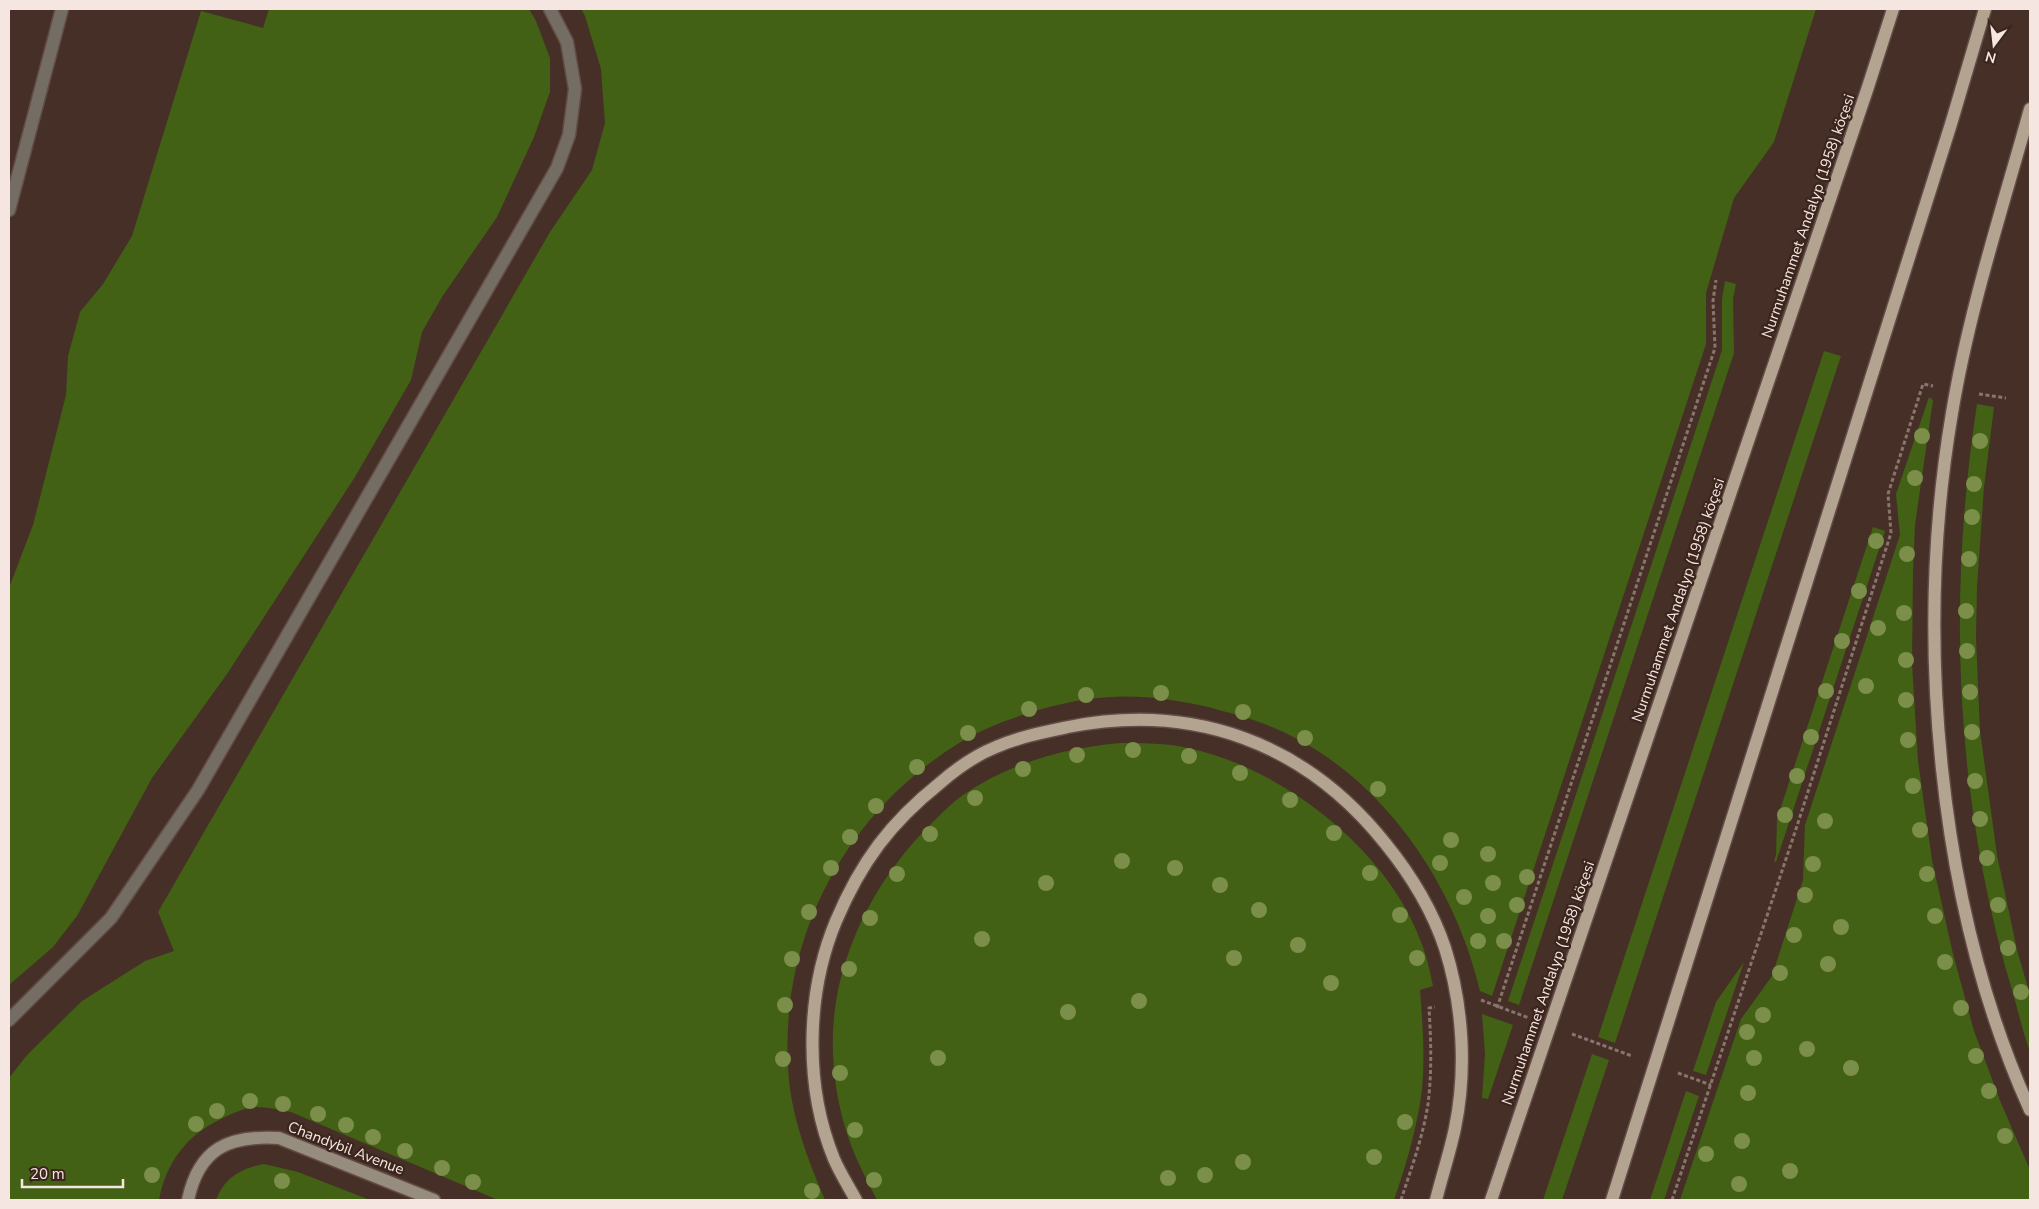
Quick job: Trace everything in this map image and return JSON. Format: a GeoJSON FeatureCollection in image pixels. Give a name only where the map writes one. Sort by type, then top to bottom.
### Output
{"type":"FeatureCollection","features":[{"type":"Feature","properties":{"kind":"main road","name":"Nurmuhammet Andalyp (1958) köçesi"},"geometry":{"type":"LineString","coordinates":[[1492,1200],[1862,106],[1893,9]]}},
{"type":"Feature","properties":{"kind":"main road"},"geometry":{"type":"LineString","coordinates":[[1612,1200],[1945,142],[1985,9]]}},
{"type":"Feature","properties":{"kind":"main road"},"geometry":{"type":"LineString","coordinates":[[2030,109],[1965,346],[1951,415],[1939,516],[1935,638],[1941,763],[1955,864],[1977,960],[1997,1023],[2030,1110]]}},
{"type":"Feature","properties":{"kind":"main road"},"geometry":{"type":"LineString","coordinates":[[856,1200],[834,1159],[825,1131],[813,1068],[812,1034],[821,965],[848,892],[866,862],[888,830],[913,804],[949,775],[994,747],[1040,732],[1078,725],[1111,720],[1155,719],[1191,722],[1228,732],[1262,745],[1297,764],[1328,785],[1352,805],[1400,862],[1422,894],[1445,949],[1456,1003],[1461,1041],[1460,1095],[1455,1127],[1436,1200]]}},
{"type":"Feature","properties":{"kind":"main road","name":"Chandybil Avenue"},"geometry":{"type":"LineString","coordinates":[[188,1200],[195,1175],[203,1161],[216,1148],[238,1139],[259,1137],[279,1138],[434,1200]]}},
{"type":"Feature","properties":{"kind":"lane"},"geometry":{"type":"LineString","coordinates":[[9,210],[62,9]]}},
{"type":"Feature","properties":{"kind":"lane"},"geometry":{"type":"LineString","coordinates":[[9,1020],[111,918],[198,790],[557,168],[568,135],[575,89],[567,42],[550,9]]}},
{"type":"Feature","properties":{"kind":"path"},"geometry":{"type":"LineString","coordinates":[[1497,1008],[1715,348],[1714,301],[1716,280]]}},
{"type":"Feature","properties":{"kind":"path"},"geometry":{"type":"LineString","coordinates":[[1672,1200],[1891,533],[1888,494],[1923,384]]}},
{"type":"Feature","properties":{"kind":"path"},"geometry":{"type":"LineString","coordinates":[[1401,1200],[1420,1141],[1428,1105],[1431,1074],[1429,1008]]}},
{"type":"Feature","properties":{"kind":"green space"},"geometry":{"type":"Polygon","coordinates":[[[269,9],[529,9],[536,21],[550,58],[550,92],[534,137],[497,217],[442,297],[422,332],[411,380],[355,477],[227,674],[152,778],[77,916],[53,947],[9,985],[9,588],[33,525],[66,395],[68,356],[80,312],[103,284],[132,236],[201,11],[263,28],[269,9]]]}},
{"type":"Feature","properties":{"kind":"green space"},"geometry":{"type":"Polygon","coordinates":[[[581,9],[1816,9],[1774,142],[1734,198],[1706,293],[1706,344],[1492,996],[1480,991],[1468,950],[1452,910],[1431,871],[1406,834],[1378,801],[1346,771],[1311,746],[1256,721],[1193,704],[1149,697],[1119,696],[1074,701],[1042,709],[992,726],[964,740],[922,769],[885,804],[853,842],[827,884],[807,930],[794,978],[788,1028],[789,1080],[794,1111],[808,1156],[825,1200],[498,1200],[291,1112],[256,1107],[242,1110],[219,1120],[187,1143],[172,1163],[159,1200],[9,1200],[9,1078],[27,1055],[82,1001],[145,961],[174,951],[158,912],[550,232],[592,170],[605,123],[601,69],[585,16],[581,9]]]}},
{"type":"Feature","properties":{"kind":"green space"},"geometry":{"type":"Polygon","coordinates":[[[1725,281],[1736,284],[1733,299],[1734,353],[1519,1005],[1508,1001],[1722,350],[1722,299],[1725,281]]]}},
{"type":"Feature","properties":{"kind":"green space"},"geometry":{"type":"Polygon","coordinates":[[[1824,351],[1841,356],[1615,1043],[1598,1037],[1824,351]]]}},
{"type":"Feature","properties":{"kind":"green space"},"geometry":{"type":"Polygon","coordinates":[[[1929,397],[1933,400],[1915,525],[1913,573],[1912,664],[1918,761],[1932,860],[1953,954],[1974,1031],[2001,1103],[2030,1170],[2030,1200],[1680,1200],[1741,1019],[1772,976],[1803,880],[1805,825],[1900,535],[1896,494],[1929,397]]]}},
{"type":"Feature","properties":{"kind":"green space"},"geometry":{"type":"Polygon","coordinates":[[[1977,404],[1994,407],[1984,487],[1977,587],[1976,638],[1980,731],[1997,855],[2017,950],[2030,995],[2030,1052],[1993,918],[1978,846],[1968,773],[1962,699],[1960,625],[1962,552],[1977,404]]]}},
{"type":"Feature","properties":{"kind":"green space"},"geometry":{"type":"Polygon","coordinates":[[[1873,527],[1885,531],[1776,862],[1774,861],[1776,855],[1777,819],[1873,527]]]}},
{"type":"Feature","properties":{"kind":"green space"},"geometry":{"type":"Polygon","coordinates":[[[1120,743],[1180,746],[1224,758],[1260,774],[1295,794],[1328,818],[1358,845],[1384,876],[1405,908],[1423,948],[1433,986],[1420,990],[1423,1047],[1422,1090],[1412,1141],[1394,1200],[877,1200],[851,1145],[844,1123],[836,1088],[833,1053],[834,1020],[839,988],[847,957],[859,926],[874,897],[892,869],[913,843],[945,810],[963,795],[999,774],[1038,759],[1078,749],[1120,743]]]}},
{"type":"Feature","properties":{"kind":"green space"},"geometry":{"type":"Polygon","coordinates":[[[1744,962],[1706,1075],[1693,1071],[1716,1002],[1744,962]]]}},
{"type":"Feature","properties":{"kind":"green space"},"geometry":{"type":"Polygon","coordinates":[[[1482,1014],[1513,1025],[1488,1099],[1482,1098],[1485,1054],[1482,1014]]]}},
{"type":"Feature","properties":{"kind":"green space"},"geometry":{"type":"Polygon","coordinates":[[[1592,1054],[1609,1060],[1562,1200],[1543,1200],[1592,1054]]]}},
{"type":"Feature","properties":{"kind":"green space"},"geometry":{"type":"Polygon","coordinates":[[[1686,1091],[1699,1096],[1664,1200],[1650,1200],[1686,1091]]]}},
{"type":"Feature","properties":{"kind":"green space"},"geometry":{"type":"Polygon","coordinates":[[[264,1164],[298,1172],[370,1200],[216,1200],[219,1192],[234,1175],[248,1168],[264,1164]]]}}]}
